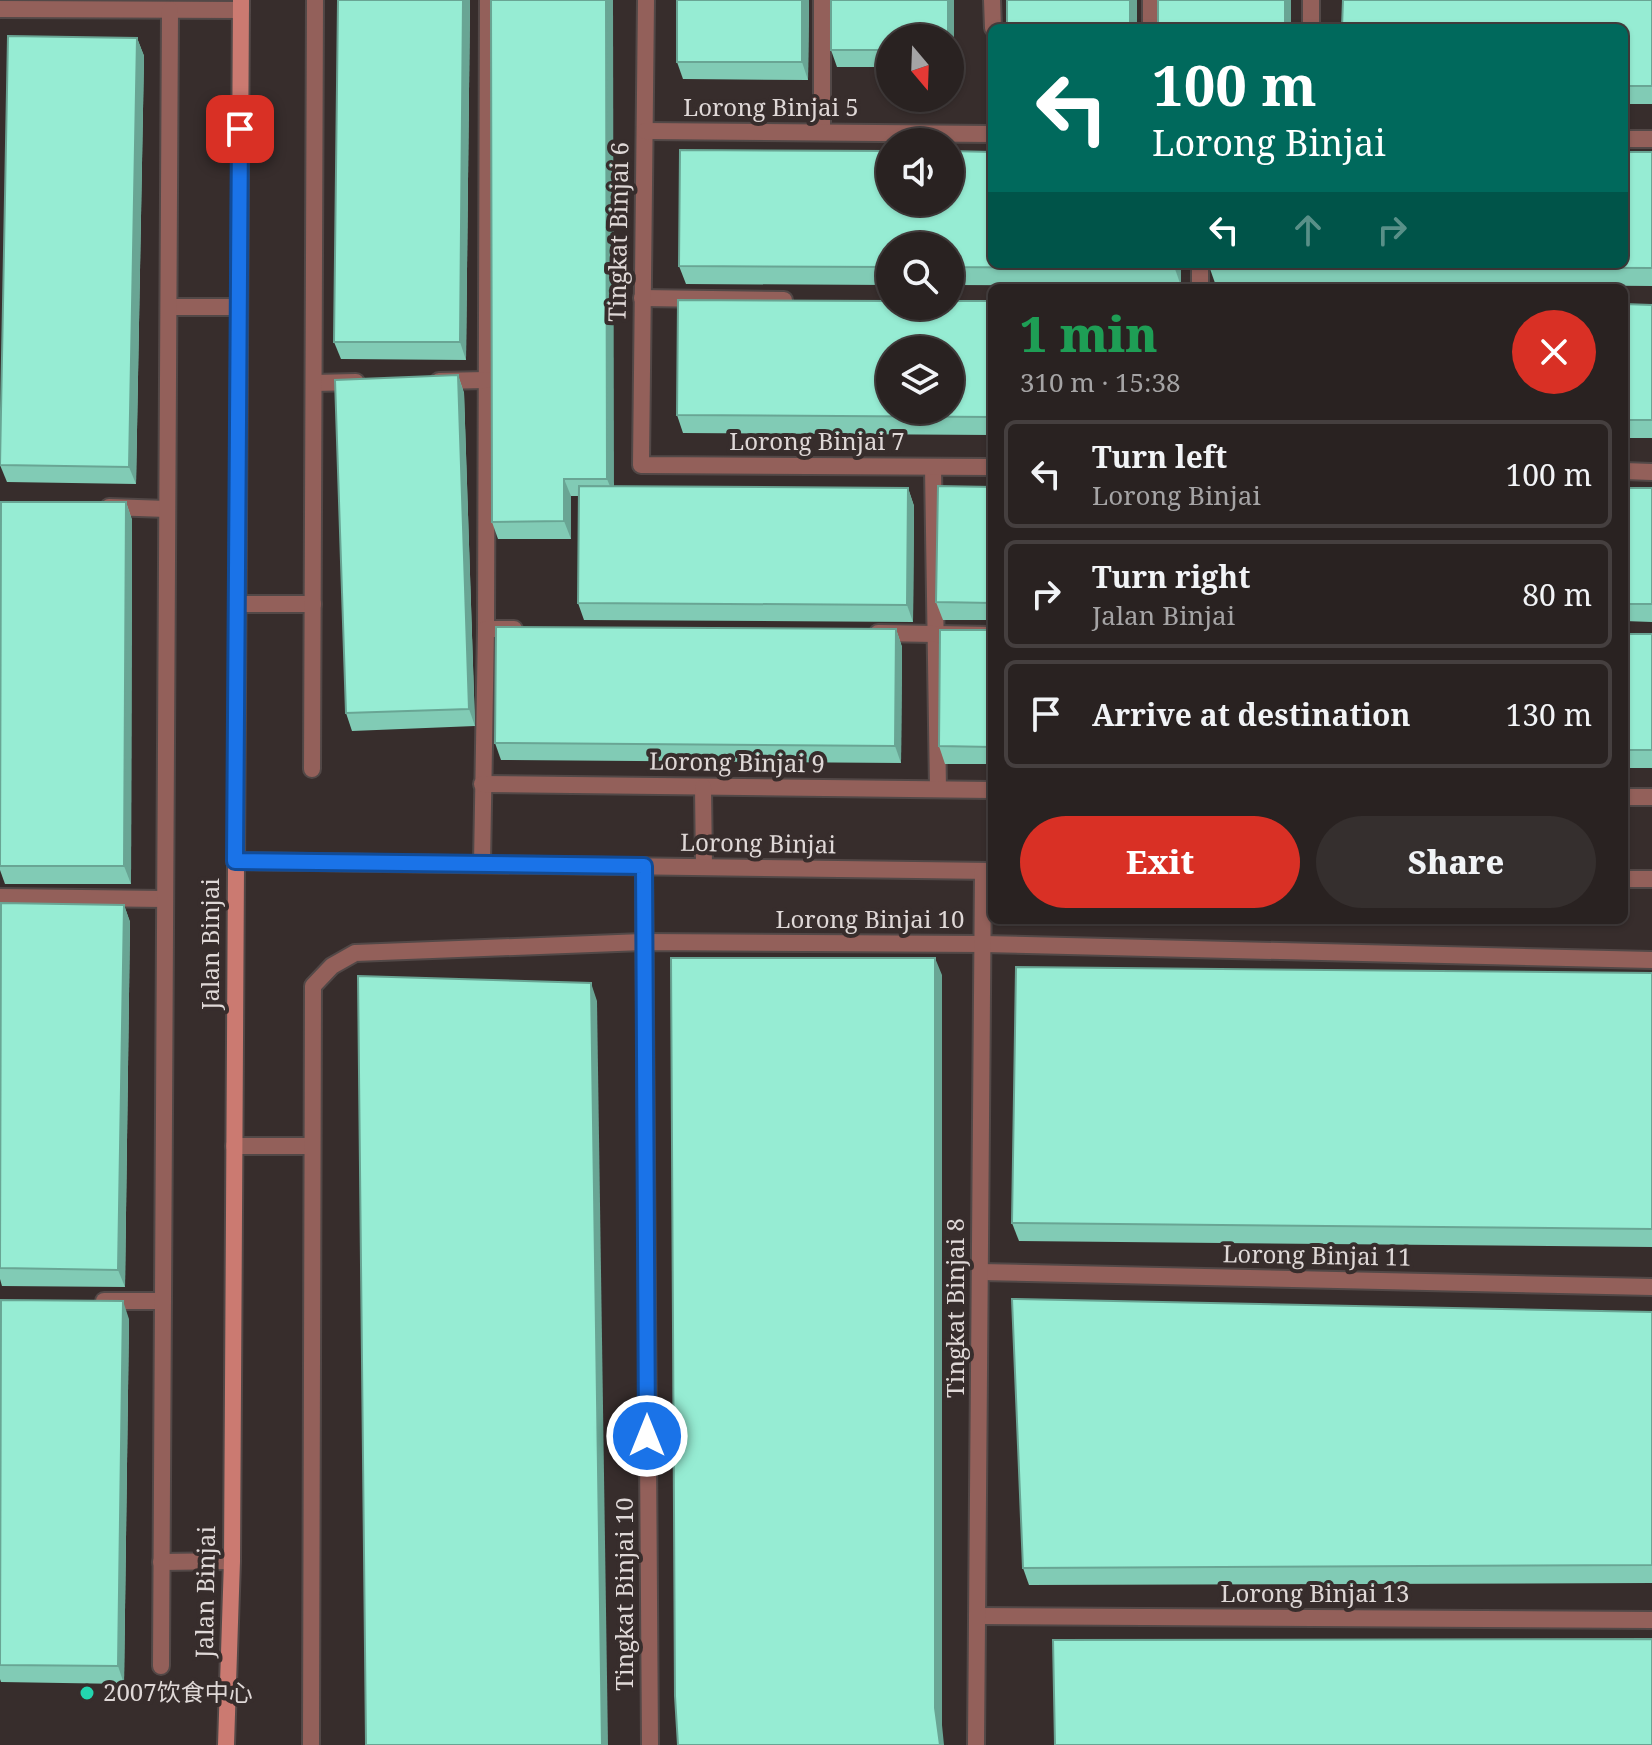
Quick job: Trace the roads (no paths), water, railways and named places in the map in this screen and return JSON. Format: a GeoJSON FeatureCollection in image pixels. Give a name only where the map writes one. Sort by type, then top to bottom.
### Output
{"type":"FeatureCollection","features":[{"type":"Feature","properties":{"kind":"street"},"geometry":{"type":"LineString","coordinates":[[312,769],[315,0]]}},
{"type":"Feature","properties":{"kind":"street"},"geometry":{"type":"LineString","coordinates":[[482,864],[488,0]]}},
{"type":"Feature","properties":{"kind":"street","name":"Tingkat Binjai 6"},"geometry":{"type":"LineString","coordinates":[[641,465],[646,0]]}},
{"type":"Feature","properties":{"kind":"street"},"geometry":{"type":"LineString","coordinates":[[822,0],[822,132]]}},
{"type":"Feature","properties":{"kind":"street"},"geometry":{"type":"LineString","coordinates":[[992,0],[993,24]]}},
{"type":"Feature","properties":{"kind":"street"},"geometry":{"type":"LineString","coordinates":[[1151,0],[1151,24]]}},
{"type":"Feature","properties":{"kind":"street"},"geometry":{"type":"LineString","coordinates":[[1311,0],[1311,24]]}},
{"type":"Feature","properties":{"kind":"street"},"geometry":{"type":"LineString","coordinates":[[0,5],[170,10],[241,5]]}},
{"type":"Feature","properties":{"kind":"street","name":"Jalan Binjai"},"geometry":{"type":"LineString","coordinates":[[226,1745],[232,1561],[241,5]]}},
{"type":"Feature","properties":{"kind":"street"},"geometry":{"type":"LineString","coordinates":[[161,1666],[170,10]]}},
{"type":"Feature","properties":{"kind":"street","name":"Lorong Binjai 5"},"geometry":{"type":"LineString","coordinates":[[645,131],[988,134]]}},
{"type":"Feature","properties":{"kind":"street"},"geometry":{"type":"LineString","coordinates":[[1628,139],[1652,139]]}},
{"type":"Feature","properties":{"kind":"street"},"geometry":{"type":"LineString","coordinates":[[642,298],[797,301]]}},
{"type":"Feature","properties":{"kind":"street"},"geometry":{"type":"LineString","coordinates":[[169,307],[239,307]]}},
{"type":"Feature","properties":{"kind":"street"},"geometry":{"type":"LineString","coordinates":[[424,381],[486,380]]}},
{"type":"Feature","properties":{"kind":"street"},"geometry":{"type":"LineString","coordinates":[[314,383],[376,382]]}},
{"type":"Feature","properties":{"kind":"street","name":"Lorong Binjai 7"},"geometry":{"type":"LineString","coordinates":[[641,465],[988,467]]}},
{"type":"Feature","properties":{"kind":"street"},"geometry":{"type":"LineString","coordinates":[[933,467],[938,789]]}},
{"type":"Feature","properties":{"kind":"street"},"geometry":{"type":"LineString","coordinates":[[1628,471],[1652,472]]}},
{"type":"Feature","properties":{"kind":"street"},"geometry":{"type":"LineString","coordinates":[[91,506],[167,509]]}},
{"type":"Feature","properties":{"kind":"street"},"geometry":{"type":"LineString","coordinates":[[237,604],[313,604]]}},
{"type":"Feature","properties":{"kind":"street"},"geometry":{"type":"LineString","coordinates":[[486,629],[535,628]]}},
{"type":"Feature","properties":{"kind":"street"},"geometry":{"type":"LineString","coordinates":[[858,633],[988,635]]}},
{"type":"Feature","properties":{"kind":"street","name":"Lorong Binjai 9"},"geometry":{"type":"LineString","coordinates":[[482,784],[988,790]]}},
{"type":"Feature","properties":{"kind":"street"},"geometry":{"type":"LineString","coordinates":[[703,787],[704,867]]}},
{"type":"Feature","properties":{"kind":"street"},"geometry":{"type":"LineString","coordinates":[[1628,797],[1652,797]]}},
{"type":"Feature","properties":{"kind":"street","name":"Lorong Binjai"},"geometry":{"type":"LineString","coordinates":[[235,861],[988,871]]}},
{"type":"Feature","properties":{"kind":"street","name":"Tingkat Binjai 10"},"geometry":{"type":"LineString","coordinates":[[644,866],[650,1745]]}},
{"type":"Feature","properties":{"kind":"street","name":"Tingkat Binjai 8"},"geometry":{"type":"LineString","coordinates":[[976,1745],[983,944],[988,871]]}},
{"type":"Feature","properties":{"kind":"street"},"geometry":{"type":"LineString","coordinates":[[1628,879],[1652,879]]}},
{"type":"Feature","properties":{"kind":"street"},"geometry":{"type":"LineString","coordinates":[[0,897],[165,899]]}},
{"type":"Feature","properties":{"kind":"street","name":"Lorong Binjai 10"},"geometry":{"type":"LineString","coordinates":[[312,1146],[313,986],[332,966],[355,953],[643,942],[983,944],[1652,960]]}},
{"type":"Feature","properties":{"kind":"street"},"geometry":{"type":"LineString","coordinates":[[234,1146],[312,1146],[311,1745]]}},
{"type":"Feature","properties":{"kind":"street","name":"Lorong Binjai 11"},"geometry":{"type":"LineString","coordinates":[[980,1272],[1652,1287]]}},
{"type":"Feature","properties":{"kind":"street"},"geometry":{"type":"LineString","coordinates":[[89,1301],[163,1301]]}},
{"type":"Feature","properties":{"kind":"street"},"geometry":{"type":"LineString","coordinates":[[161,1562],[232,1561]]}},
{"type":"Feature","properties":{"kind":"street","name":"Lorong Binjai 13"},"geometry":{"type":"LineString","coordinates":[[977,1616],[1652,1620]]}},
{"type":"Feature","properties":{"kind":"place","name":"2007饮食中心"},"geometry":{"type":"Point","coordinates":[87,1693]}}]}
